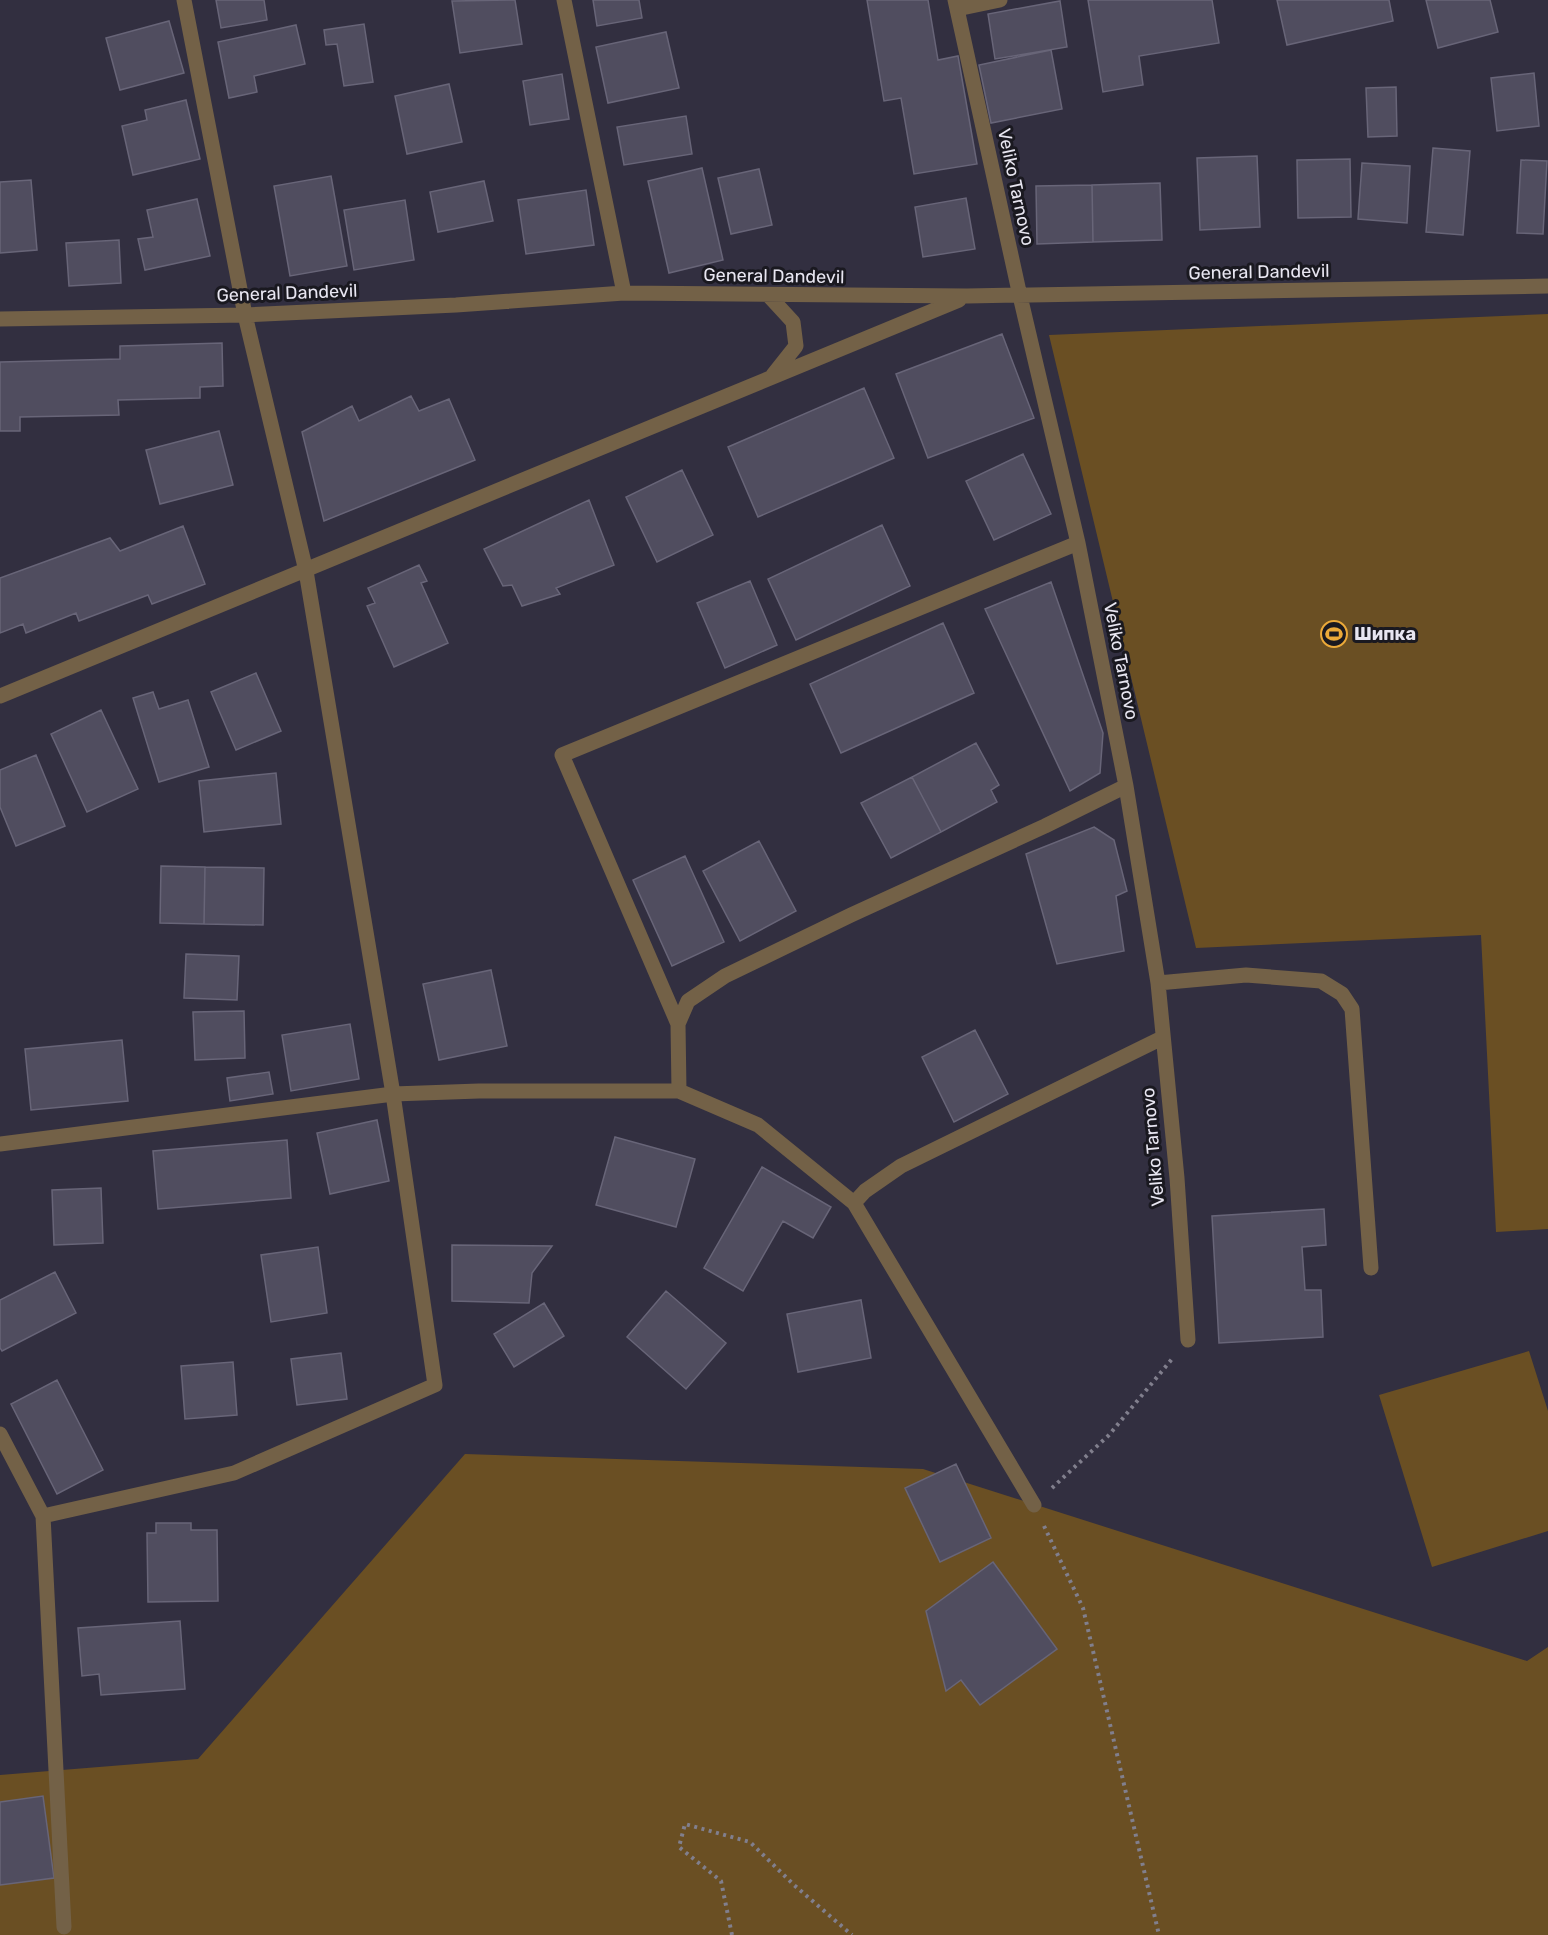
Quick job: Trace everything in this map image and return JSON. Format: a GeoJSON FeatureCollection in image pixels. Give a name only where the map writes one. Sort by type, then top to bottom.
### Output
{"type":"FeatureCollection","features":[{"type":"Feature","properties":{"kind":"street"},"geometry":{"type":"LineString","coordinates":[[43,1516],[234,1473],[435,1385],[393,1094],[306,571],[245,315],[184,0]]}},
{"type":"Feature","properties":{"kind":"street"},"geometry":{"type":"LineString","coordinates":[[564,0],[624,293]]}},
{"type":"Feature","properties":{"kind":"street"},"geometry":{"type":"LineString","coordinates":[[956,4],[1000,0]]}},
{"type":"Feature","properties":{"kind":"street","name":"Veliko Tarnovo"},"geometry":{"type":"LineString","coordinates":[[956,4],[1020,296],[1078,543],[1126,786],[1158,983],[1177,1178],[1188,1340]]}},
{"type":"Feature","properties":{"kind":"street","name":"General Dandevil"},"geometry":{"type":"LineString","coordinates":[[0,319],[245,315],[456,305],[624,293],[769,296],[1020,296],[1548,286]]}},
{"type":"Feature","properties":{"kind":"street"},"geometry":{"type":"LineString","coordinates":[[769,296],[793,322],[796,346],[771,378]]}},
{"type":"Feature","properties":{"kind":"street"},"geometry":{"type":"LineString","coordinates":[[0,696],[967,296]]}},
{"type":"Feature","properties":{"kind":"street"},"geometry":{"type":"LineString","coordinates":[[680,1091],[678,1024],[562,755],[1078,543]]}},
{"type":"Feature","properties":{"kind":"street"},"geometry":{"type":"LineString","coordinates":[[678,1024],[688,1001],[725,976],[1126,786]]}},
{"type":"Feature","properties":{"kind":"street"},"geometry":{"type":"LineString","coordinates":[[1158,983],[1246,975],[1321,981],[1342,994],[1352,1009],[1371,1268]]}},
{"type":"Feature","properties":{"kind":"street"},"geometry":{"type":"LineString","coordinates":[[854,1203],[865,1191],[902,1166],[1162,1038]]}},
{"type":"Feature","properties":{"kind":"street"},"geometry":{"type":"LineString","coordinates":[[0,1144],[393,1094],[491,1091],[680,1091],[758,1125],[854,1203],[1034,1505]]}},
{"type":"Feature","properties":{"kind":"street"},"geometry":{"type":"LineString","coordinates":[[0,1434],[43,1516],[64,1927]]}},
{"type":"Feature","properties":{"kind":"path"},"geometry":{"type":"LineString","coordinates":[[1159,1935],[1083,1608],[1034,1505],[1109,1435],[1188,1340]]}},
{"type":"Feature","properties":{"kind":"path"},"geometry":{"type":"LineString","coordinates":[[732,1935],[721,1881],[679,1847],[685,1824],[750,1842],[794,1885],[852,1935]]}},
{"type":"Feature","properties":{"kind":"shaded area","name":"Шипка"},"geometry":{"type":"Polygon","coordinates":[[[1548,314],[1548,1229],[1496,1232],[1481,935],[1196,948],[1049,335],[1548,314]]]}},
{"type":"Feature","properties":{"kind":"shaded area"},"geometry":{"type":"Polygon","coordinates":[[[1529,1351],[1548,1411],[1548,1531],[1432,1567],[1379,1395],[1529,1351]]]}},
{"type":"Feature","properties":{"kind":"shaded area"},"geometry":{"type":"Polygon","coordinates":[[[465,1454],[923,1469],[1527,1661],[1548,1647],[1548,1935],[0,1935],[0,1775],[198,1759],[465,1454]]]}},
{"type":"Feature","properties":{"kind":"building"},"geometry":{"type":"Polygon","coordinates":[[[216,0],[264,0],[267,20],[221,28],[216,0]]]}},
{"type":"Feature","properties":{"kind":"building"},"geometry":{"type":"Polygon","coordinates":[[[515,0],[522,44],[460,53],[452,1],[515,0]]]}},
{"type":"Feature","properties":{"kind":"building"},"geometry":{"type":"Polygon","coordinates":[[[593,0],[639,0],[642,18],[597,26],[593,0]]]}},
{"type":"Feature","properties":{"kind":"building"},"geometry":{"type":"Polygon","coordinates":[[[867,0],[928,0],[938,60],[958,56],[977,164],[914,174],[901,98],[884,101],[867,0]]]}},
{"type":"Feature","properties":{"kind":"building"},"geometry":{"type":"Polygon","coordinates":[[[1088,0],[1212,0],[1219,43],[1139,56],[1143,85],[1103,92],[1088,0]]]}},
{"type":"Feature","properties":{"kind":"building"},"geometry":{"type":"Polygon","coordinates":[[[1277,0],[1389,0],[1393,21],[1287,45],[1277,0]]]}},
{"type":"Feature","properties":{"kind":"building"},"geometry":{"type":"Polygon","coordinates":[[[1426,0],[1490,0],[1498,32],[1438,48],[1426,0]]]}},
{"type":"Feature","properties":{"kind":"building"},"geometry":{"type":"Polygon","coordinates":[[[1060,1],[1067,47],[995,59],[988,14],[1060,1]]]}},
{"type":"Feature","properties":{"kind":"building"},"geometry":{"type":"Polygon","coordinates":[[[169,21],[184,73],[120,90],[106,38],[169,21]]]}},
{"type":"Feature","properties":{"kind":"building"},"geometry":{"type":"Polygon","coordinates":[[[364,24],[373,82],[344,86],[337,44],[326,45],[324,30],[364,24]]]}},
{"type":"Feature","properties":{"kind":"building"},"geometry":{"type":"Polygon","coordinates":[[[296,25],[305,64],[254,76],[257,92],[229,98],[218,42],[296,25]]]}},
{"type":"Feature","properties":{"kind":"building"},"geometry":{"type":"Polygon","coordinates":[[[666,32],[679,88],[608,103],[596,47],[666,32]]]}},
{"type":"Feature","properties":{"kind":"building"},"geometry":{"type":"Polygon","coordinates":[[[1051,50],[1062,109],[991,123],[979,65],[1051,50]]]}},
{"type":"Feature","properties":{"kind":"building"},"geometry":{"type":"Polygon","coordinates":[[[1534,73],[1539,126],[1497,131],[1491,78],[1534,73]]]}},
{"type":"Feature","properties":{"kind":"building"},"geometry":{"type":"Polygon","coordinates":[[[562,74],[569,119],[530,125],[523,81],[562,74]]]}},
{"type":"Feature","properties":{"kind":"building"},"geometry":{"type":"Polygon","coordinates":[[[449,84],[462,142],[407,154],[395,96],[449,84]]]}},
{"type":"Feature","properties":{"kind":"building"},"geometry":{"type":"Polygon","coordinates":[[[1396,87],[1397,136],[1368,137],[1366,88],[1396,87]]]}},
{"type":"Feature","properties":{"kind":"building"},"geometry":{"type":"Polygon","coordinates":[[[186,100],[200,159],[133,175],[122,126],[147,120],[145,110],[186,100]]]}},
{"type":"Feature","properties":{"kind":"building"},"geometry":{"type":"Polygon","coordinates":[[[686,116],[692,154],[624,165],[617,127],[686,116]]]}},
{"type":"Feature","properties":{"kind":"building"},"geometry":{"type":"Polygon","coordinates":[[[1433,148],[1470,151],[1463,235],[1426,232],[1433,148]]]}},
{"type":"Feature","properties":{"kind":"building"},"geometry":{"type":"Polygon","coordinates":[[[1257,156],[1260,227],[1200,230],[1197,158],[1257,156]]]}},
{"type":"Feature","properties":{"kind":"building"},"geometry":{"type":"Polygon","coordinates":[[[1350,159],[1351,217],[1298,218],[1297,160],[1350,159]]]}},
{"type":"Feature","properties":{"kind":"building"},"geometry":{"type":"Polygon","coordinates":[[[1521,160],[1547,161],[1543,234],[1517,233],[1521,160]]]}},
{"type":"Feature","properties":{"kind":"building"},"geometry":{"type":"Polygon","coordinates":[[[1362,163],[1410,166],[1407,223],[1358,219],[1362,163]]]}},
{"type":"Feature","properties":{"kind":"building"},"geometry":{"type":"Polygon","coordinates":[[[702,168],[723,260],[669,273],[648,181],[702,168]]]}},
{"type":"Feature","properties":{"kind":"building"},"geometry":{"type":"Polygon","coordinates":[[[759,169],[772,225],[731,234],[718,178],[759,169]]]}},
{"type":"Feature","properties":{"kind":"building"},"geometry":{"type":"Polygon","coordinates":[[[331,176],[347,266],[290,276],[274,186],[331,176]]]}},
{"type":"Feature","properties":{"kind":"building"},"geometry":{"type":"Polygon","coordinates":[[[31,180],[37,250],[0,253],[0,182],[31,180]]]}},
{"type":"Feature","properties":{"kind":"building"},"geometry":{"type":"Polygon","coordinates":[[[484,181],[493,221],[438,232],[430,192],[484,181]]]}},
{"type":"Feature","properties":{"kind":"building"},"geometry":{"type":"Polygon","coordinates":[[[1160,183],[1162,240],[1093,242],[1092,185],[1160,183]]]}},
{"type":"Feature","properties":{"kind":"building"},"geometry":{"type":"Polygon","coordinates":[[[1092,185],[1093,242],[1037,244],[1036,186],[1092,185]]]}},
{"type":"Feature","properties":{"kind":"building"},"geometry":{"type":"Polygon","coordinates":[[[586,190],[594,245],[526,254],[518,200],[586,190]]]}},
{"type":"Feature","properties":{"kind":"building"},"geometry":{"type":"Polygon","coordinates":[[[966,198],[975,249],[923,257],[915,207],[966,198]]]}},
{"type":"Feature","properties":{"kind":"building"},"geometry":{"type":"Polygon","coordinates":[[[197,199],[210,256],[145,270],[138,239],[153,237],[147,210],[197,199]]]}},
{"type":"Feature","properties":{"kind":"building"},"geometry":{"type":"Polygon","coordinates":[[[405,200],[414,260],[354,270],[344,210],[405,200]]]}},
{"type":"Feature","properties":{"kind":"building"},"geometry":{"type":"Polygon","coordinates":[[[119,240],[121,283],[69,286],[66,243],[119,240]]]}},
{"type":"Feature","properties":{"kind":"building"},"geometry":{"type":"Polygon","coordinates":[[[1002,334],[1034,418],[928,458],[896,374],[1002,334]]]}},
{"type":"Feature","properties":{"kind":"building"},"geometry":{"type":"Polygon","coordinates":[[[222,343],[223,386],[200,387],[200,398],[118,400],[119,415],[20,417],[20,431],[0,431],[0,362],[120,359],[120,346],[222,343]]]}},
{"type":"Feature","properties":{"kind":"building"},"geometry":{"type":"Polygon","coordinates":[[[864,388],[894,458],[758,517],[728,447],[864,388]]]}},
{"type":"Feature","properties":{"kind":"building"},"geometry":{"type":"Polygon","coordinates":[[[411,396],[419,411],[449,399],[475,460],[324,521],[302,432],[352,406],[359,421],[411,396]]]}},
{"type":"Feature","properties":{"kind":"building"},"geometry":{"type":"Polygon","coordinates":[[[219,431],[233,485],[160,504],[146,450],[219,431]]]}},
{"type":"Feature","properties":{"kind":"building"},"geometry":{"type":"Polygon","coordinates":[[[1023,454],[1051,514],[994,540],[966,481],[1023,454]]]}},
{"type":"Feature","properties":{"kind":"building"},"geometry":{"type":"Polygon","coordinates":[[[682,470],[713,535],[657,562],[626,497],[682,470]]]}},
{"type":"Feature","properties":{"kind":"building"},"geometry":{"type":"Polygon","coordinates":[[[589,500],[614,565],[556,588],[560,594],[522,606],[512,585],[503,586],[484,549],[589,500]]]}},
{"type":"Feature","properties":{"kind":"building"},"geometry":{"type":"Polygon","coordinates":[[[882,525],[910,586],[796,640],[768,579],[882,525]]]}},
{"type":"Feature","properties":{"kind":"building"},"geometry":{"type":"Polygon","coordinates":[[[183,526],[205,584],[152,604],[148,595],[79,621],[76,613],[26,633],[23,624],[0,633],[0,578],[110,538],[120,551],[183,526]]]}},
{"type":"Feature","properties":{"kind":"building"},"geometry":{"type":"Polygon","coordinates":[[[419,565],[427,581],[421,583],[448,643],[394,667],[367,606],[375,603],[368,588],[419,565]]]}},
{"type":"Feature","properties":{"kind":"building"},"geometry":{"type":"Polygon","coordinates":[[[750,581],[777,645],[725,668],[697,603],[750,581]]]}},
{"type":"Feature","properties":{"kind":"building"},"geometry":{"type":"Polygon","coordinates":[[[1051,582],[1103,733],[1100,773],[1070,791],[985,609],[1051,582]]]}},
{"type":"Feature","properties":{"kind":"building"},"geometry":{"type":"Polygon","coordinates":[[[943,623],[974,693],[841,753],[810,684],[943,623]]]}},
{"type":"Feature","properties":{"kind":"building"},"geometry":{"type":"Polygon","coordinates":[[[256,673],[281,731],[236,750],[211,692],[256,673]]]}},
{"type":"Feature","properties":{"kind":"building"},"geometry":{"type":"Polygon","coordinates":[[[153,692],[159,709],[188,700],[209,767],[159,782],[133,698],[153,692]]]}},
{"type":"Feature","properties":{"kind":"building"},"geometry":{"type":"Polygon","coordinates":[[[101,710],[138,789],[87,812],[51,734],[101,710]]]}},
{"type":"Feature","properties":{"kind":"building"},"geometry":{"type":"Polygon","coordinates":[[[976,743],[999,785],[991,790],[997,802],[941,832],[912,777],[976,743]]]}},
{"type":"Feature","properties":{"kind":"building"},"geometry":{"type":"Polygon","coordinates":[[[36,755],[65,826],[16,846],[0,807],[0,770],[36,755]]]}},
{"type":"Feature","properties":{"kind":"building"},"geometry":{"type":"Polygon","coordinates":[[[276,773],[281,824],[204,832],[199,781],[276,773]]]}},
{"type":"Feature","properties":{"kind":"building"},"geometry":{"type":"Polygon","coordinates":[[[912,777],[941,832],[891,858],[861,803],[912,777]]]}},
{"type":"Feature","properties":{"kind":"building"},"geometry":{"type":"Polygon","coordinates":[[[1094,827],[1114,840],[1127,891],[1116,896],[1124,951],[1057,964],[1026,854],[1094,827]]]}},
{"type":"Feature","properties":{"kind":"building"},"geometry":{"type":"Polygon","coordinates":[[[759,841],[796,911],[740,941],[703,871],[759,841]]]}},
{"type":"Feature","properties":{"kind":"building"},"geometry":{"type":"Polygon","coordinates":[[[685,856],[724,942],[672,966],[633,880],[685,856]]]}},
{"type":"Feature","properties":{"kind":"building"},"geometry":{"type":"Polygon","coordinates":[[[161,866],[205,867],[204,924],[160,923],[161,866]]]}},
{"type":"Feature","properties":{"kind":"building"},"geometry":{"type":"Polygon","coordinates":[[[205,867],[264,868],[263,925],[204,924],[205,867]]]}},
{"type":"Feature","properties":{"kind":"building"},"geometry":{"type":"Polygon","coordinates":[[[186,954],[239,956],[237,1000],[184,998],[186,954]]]}},
{"type":"Feature","properties":{"kind":"building"},"geometry":{"type":"Polygon","coordinates":[[[491,970],[507,1046],[439,1060],[423,984],[491,970]]]}},
{"type":"Feature","properties":{"kind":"building"},"geometry":{"type":"Polygon","coordinates":[[[244,1011],[245,1058],[195,1060],[193,1012],[244,1011]]]}},
{"type":"Feature","properties":{"kind":"building"},"geometry":{"type":"Polygon","coordinates":[[[350,1024],[359,1079],[291,1091],[282,1035],[350,1024]]]}},
{"type":"Feature","properties":{"kind":"building"},"geometry":{"type":"Polygon","coordinates":[[[975,1030],[1008,1094],[954,1122],[922,1057],[975,1030]]]}},
{"type":"Feature","properties":{"kind":"building"},"geometry":{"type":"Polygon","coordinates":[[[122,1040],[128,1101],[31,1110],[25,1049],[122,1040]]]}},
{"type":"Feature","properties":{"kind":"building"},"geometry":{"type":"Polygon","coordinates":[[[269,1072],[273,1094],[230,1101],[227,1078],[269,1072]]]}},
{"type":"Feature","properties":{"kind":"building"},"geometry":{"type":"Polygon","coordinates":[[[377,1120],[389,1181],[330,1194],[317,1133],[377,1120]]]}},
{"type":"Feature","properties":{"kind":"building"},"geometry":{"type":"Polygon","coordinates":[[[615,1137],[695,1159],[676,1227],[596,1205],[615,1137]]]}},
{"type":"Feature","properties":{"kind":"building"},"geometry":{"type":"Polygon","coordinates":[[[287,1140],[291,1198],[158,1209],[153,1151],[287,1140]]]}},
{"type":"Feature","properties":{"kind":"building"},"geometry":{"type":"Polygon","coordinates":[[[762,1167],[831,1207],[813,1238],[783,1221],[743,1291],[704,1268],[762,1167]]]}},
{"type":"Feature","properties":{"kind":"building"},"geometry":{"type":"Polygon","coordinates":[[[101,1188],[103,1243],[54,1245],[52,1190],[101,1188]]]}},
{"type":"Feature","properties":{"kind":"building"},"geometry":{"type":"Polygon","coordinates":[[[1324,1209],[1326,1245],[1302,1247],[1305,1290],[1321,1290],[1323,1337],[1219,1343],[1212,1216],[1324,1209]]]}},
{"type":"Feature","properties":{"kind":"building"},"geometry":{"type":"Polygon","coordinates":[[[452,1245],[552,1246],[532,1273],[529,1303],[452,1301],[452,1245]]]}},
{"type":"Feature","properties":{"kind":"building"},"geometry":{"type":"Polygon","coordinates":[[[318,1247],[327,1313],[271,1322],[261,1255],[318,1247]]]}},
{"type":"Feature","properties":{"kind":"building"},"geometry":{"type":"Polygon","coordinates":[[[55,1272],[76,1313],[2,1351],[0,1348],[0,1300],[55,1272]]]}},
{"type":"Feature","properties":{"kind":"building"},"geometry":{"type":"Polygon","coordinates":[[[666,1291],[726,1343],[686,1389],[627,1337],[666,1291]]]}},
{"type":"Feature","properties":{"kind":"building"},"geometry":{"type":"Polygon","coordinates":[[[861,1300],[871,1358],[798,1372],[787,1314],[861,1300]]]}},
{"type":"Feature","properties":{"kind":"building"},"geometry":{"type":"Polygon","coordinates":[[[544,1303],[564,1336],[514,1367],[494,1334],[544,1303]]]}},
{"type":"Feature","properties":{"kind":"building"},"geometry":{"type":"Polygon","coordinates":[[[341,1353],[347,1399],[297,1405],[291,1359],[341,1353]]]}},
{"type":"Feature","properties":{"kind":"building"},"geometry":{"type":"Polygon","coordinates":[[[233,1362],[237,1415],[185,1419],[181,1366],[233,1362]]]}},
{"type":"Feature","properties":{"kind":"building"},"geometry":{"type":"Polygon","coordinates":[[[57,1380],[103,1470],[57,1494],[11,1404],[57,1380]]]}},
{"type":"Feature","properties":{"kind":"building"},"geometry":{"type":"Polygon","coordinates":[[[956,1464],[991,1538],[940,1562],[905,1488],[956,1464]]]}},
{"type":"Feature","properties":{"kind":"building"},"geometry":{"type":"Polygon","coordinates":[[[156,1523],[191,1523],[191,1530],[217,1530],[218,1601],[148,1602],[147,1533],[156,1533],[156,1523]]]}},
{"type":"Feature","properties":{"kind":"building"},"geometry":{"type":"Polygon","coordinates":[[[993,1562],[1057,1649],[980,1705],[961,1680],[946,1691],[926,1611],[993,1562]]]}},
{"type":"Feature","properties":{"kind":"building"},"geometry":{"type":"Polygon","coordinates":[[[180,1621],[185,1689],[101,1695],[99,1674],[82,1676],[78,1628],[180,1621]]]}},
{"type":"Feature","properties":{"kind":"building"},"geometry":{"type":"Polygon","coordinates":[[[43,1796],[54,1878],[0,1885],[0,1802],[43,1796]]]}},
{"type":"Feature","properties":{"kind":"place","name":"Шипка"},"geometry":{"type":"Point","coordinates":[1334,634]}}]}
